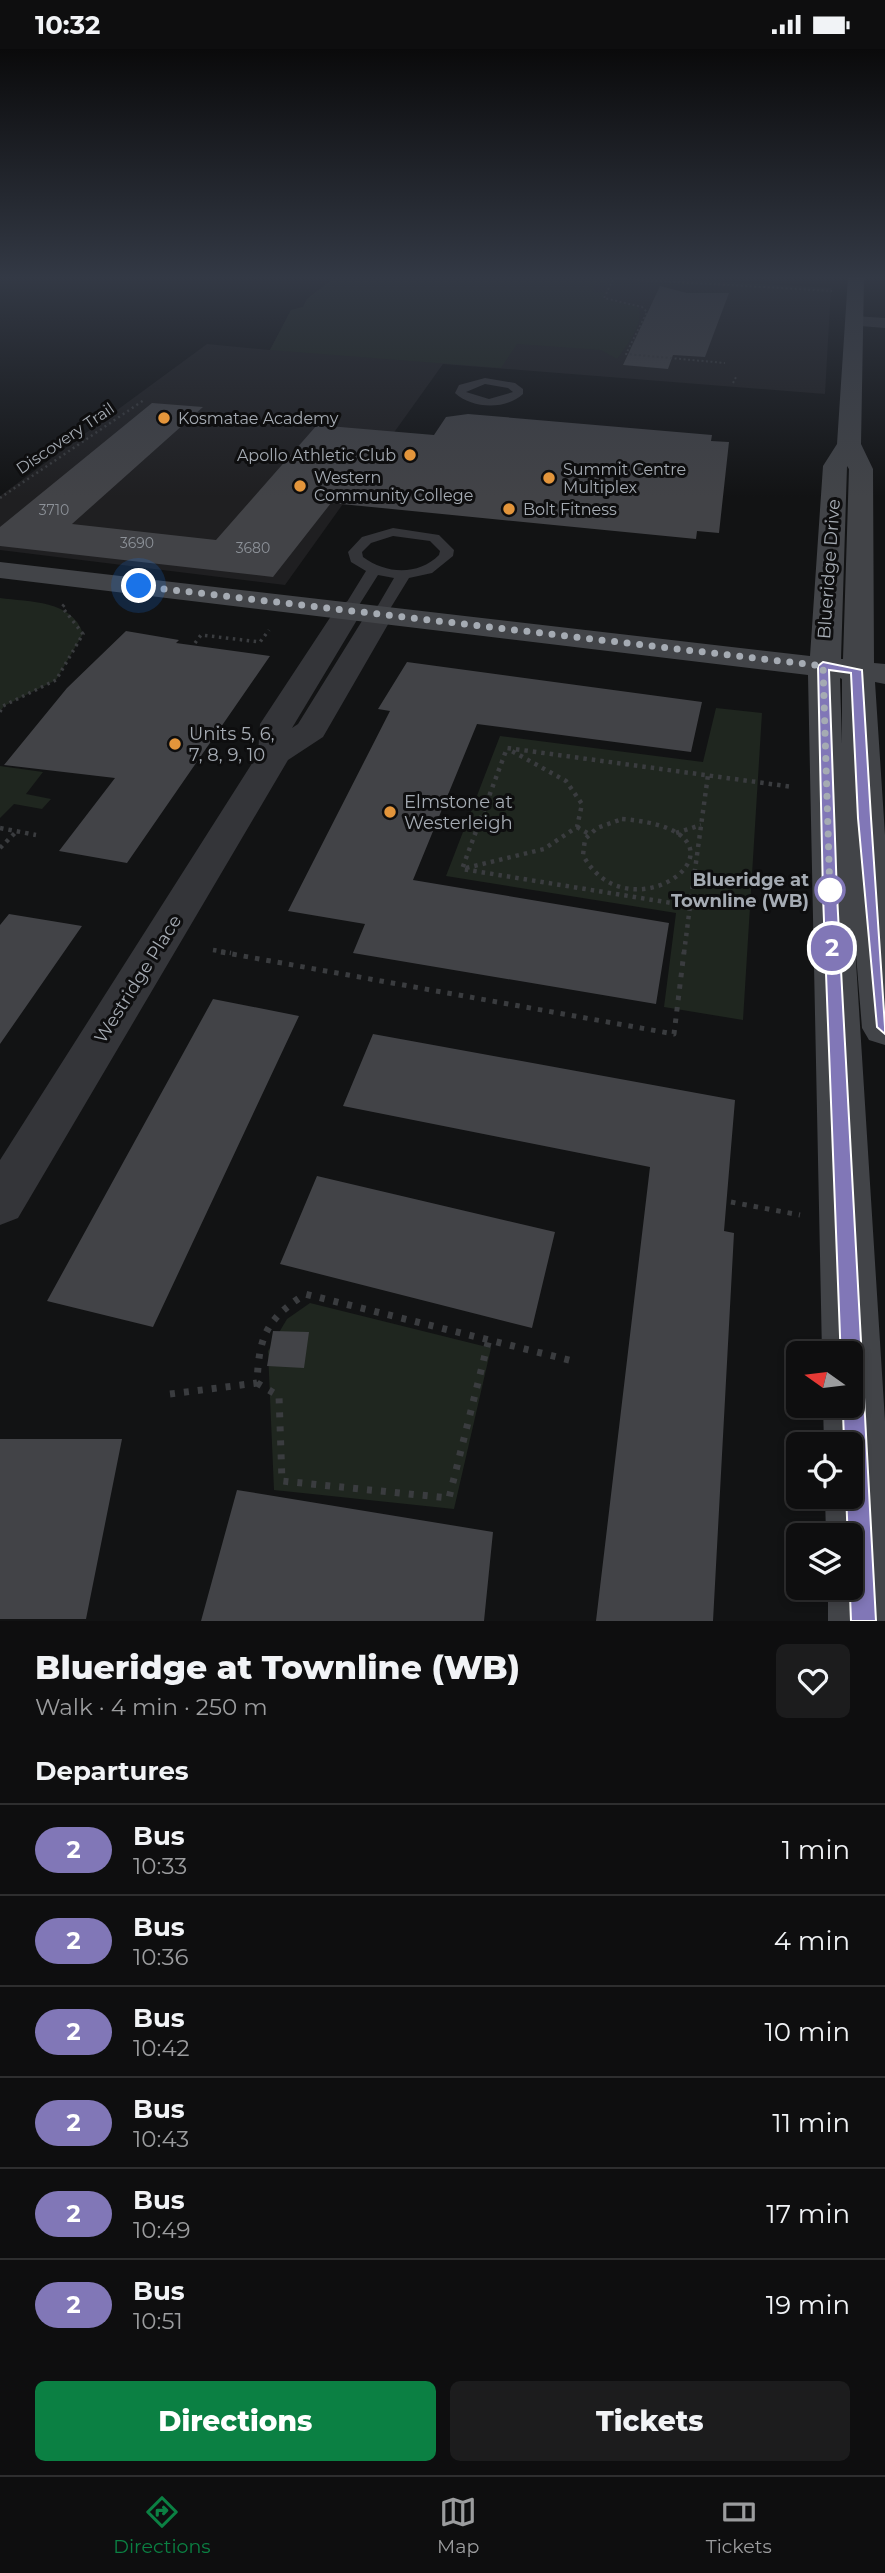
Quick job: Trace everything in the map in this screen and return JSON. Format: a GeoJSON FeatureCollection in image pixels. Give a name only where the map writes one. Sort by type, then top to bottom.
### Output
{"type":"FeatureCollection","features":[{"type":"Feature","properties":{"kind":"street","name":"Blueridge Drive"},"geometry":{"type":"LineString","coordinates":[[853,350],[849,444],[861,469],[855,670],[830,895],[863,1621]]}},
{"type":"Feature","properties":{"kind":"street"},"geometry":{"type":"LineString","coordinates":[[0,570],[855,670]]}},
{"type":"Feature","properties":{"kind":"street","name":"Westridge Place"},"geometry":{"type":"LineString","coordinates":[[275,754],[276,725],[349,610]]}},
{"type":"Feature","properties":{"kind":"street","name":"Westridge Place"},"geometry":{"type":"LineString","coordinates":[[0,1203],[275,754],[311,730],[380,614]]}},
{"type":"Feature","properties":{"kind":"street","name":"Blueridge Drive"},"geometry":{"type":"LineString","coordinates":[[855,670],[864,818],[885,1028]]}},
{"type":"Feature","properties":{"kind":"lane"},"geometry":{"type":"LineString","coordinates":[[422,534],[434,538],[447,550],[442,563],[404,574],[374,570],[363,565],[355,552],[367,539],[379,535],[422,534]]}},
{"type":"Feature","properties":{"kind":"lane"},"geometry":{"type":"LineString","coordinates":[[349,610],[374,570]]}},
{"type":"Feature","properties":{"kind":"lane"},"geometry":{"type":"LineString","coordinates":[[380,614],[404,574]]}},
{"type":"Feature","properties":{"kind":"path"},"geometry":{"type":"LineString","coordinates":[[628,350],[626,354],[725,363]]}},
{"type":"Feature","properties":{"kind":"path"},"geometry":{"type":"LineString","coordinates":[[733,383],[736,377]]}},
{"type":"Feature","properties":{"kind":"path","name":"Discovery Trail"},"geometry":{"type":"LineString","coordinates":[[0,498],[144,400]]}},
{"type":"Feature","properties":{"kind":"path"},"geometry":{"type":"LineString","coordinates":[[0,712],[4,706],[55,680],[83,634],[82,628],[62,607],[89,580]]}},
{"type":"Feature","properties":{"kind":"path"},"geometry":{"type":"LineString","coordinates":[[195,643],[201,635],[260,642],[269,630]]}},
{"type":"Feature","properties":{"kind":"path"},"geometry":{"type":"LineString","coordinates":[[507,748],[794,787]]}},
{"type":"Feature","properties":{"kind":"path"},"geometry":{"type":"LineString","coordinates":[[462,869],[544,849],[577,827],[582,804],[566,781],[507,748]]}},
{"type":"Feature","properties":{"kind":"path"},"geometry":{"type":"LineString","coordinates":[[462,869],[507,748]]}},
{"type":"Feature","properties":{"kind":"path"},"geometry":{"type":"LineString","coordinates":[[213,950],[674,1034],[708,775]]}},
{"type":"Feature","properties":{"kind":"path"},"geometry":{"type":"LineString","coordinates":[[622,819],[656,823],[676,833],[689,850],[690,861],[685,872],[660,886],[624,886],[606,880],[585,860],[582,848],[589,834],[606,822],[622,819]]}},
{"type":"Feature","properties":{"kind":"path"},"geometry":{"type":"LineString","coordinates":[[676,833],[701,825]]}},
{"type":"Feature","properties":{"kind":"path"},"geometry":{"type":"LineString","coordinates":[[577,827],[589,834]]}},
{"type":"Feature","properties":{"kind":"path"},"geometry":{"type":"LineString","coordinates":[[0,828],[36,835]]}},
{"type":"Feature","properties":{"kind":"path"},"geometry":{"type":"LineString","coordinates":[[0,848],[17,831]]}},
{"type":"Feature","properties":{"kind":"path"},"geometry":{"type":"LineString","coordinates":[[462,869],[690,906]]}},
{"type":"Feature","properties":{"kind":"path"},"geometry":{"type":"LineString","coordinates":[[685,872],[693,881]]}},
{"type":"Feature","properties":{"kind":"path"},"geometry":{"type":"LineString","coordinates":[[731,1202],[800,1215]]}},
{"type":"Feature","properties":{"kind":"path"},"geometry":{"type":"LineString","coordinates":[[257,1383],[258,1348],[275,1313],[305,1294],[573,1361]]}},
{"type":"Feature","properties":{"kind":"path"},"geometry":{"type":"LineString","coordinates":[[170,1394],[257,1383],[279,1396],[282,1481],[449,1498],[489,1339]]}},
{"type":"Feature","properties":{"kind":"shaded area"},"geometry":{"type":"Polygon","coordinates":[[[198,350],[827,350],[825,394],[443,364],[285,585],[0,550],[0,496],[198,350]]]}},
{"type":"Feature","properties":{"kind":"shaded area"},"geometry":{"type":"Polygon","coordinates":[[[275,350],[513,350],[501,368],[275,350]]]}},
{"type":"Feature","properties":{"kind":"shaded area"},"geometry":{"type":"Polygon","coordinates":[[[602,350],[623,350],[617,359],[602,350]]]}},
{"type":"Feature","properties":{"kind":"shaded area"},"geometry":{"type":"Polygon","coordinates":[[[0,598],[36,602],[60,609],[78,623],[83,634],[56,680],[4,706],[0,712],[0,598]]]}},
{"type":"Feature","properties":{"kind":"shaded area"},"geometry":{"type":"Polygon","coordinates":[[[716,708],[762,713],[743,1020],[664,1007],[676,913],[446,876],[500,736],[703,762],[716,708]]]}},
{"type":"Feature","properties":{"kind":"shaded area"},"geometry":{"type":"Polygon","coordinates":[[[0,766],[43,772],[26,794],[51,799],[42,809],[14,804],[0,818],[0,766]]]}},
{"type":"Feature","properties":{"kind":"shaded area"},"geometry":{"type":"Polygon","coordinates":[[[310,1303],[491,1348],[454,1509],[274,1490],[268,1351],[287,1319],[310,1303]]]}},
{"type":"Feature","properties":{"kind":"building"},"geometry":{"type":"Polygon","coordinates":[[[630,350],[707,350],[705,357],[673,355],[668,369],[623,365],[630,350]]]}},
{"type":"Feature","properties":{"kind":"building"},"geometry":{"type":"Polygon","coordinates":[[[152,403],[203,407],[72,524],[216,540],[317,425],[434,435],[446,417],[468,414],[712,435],[711,441],[729,442],[719,533],[697,531],[696,539],[331,503],[273,577],[0,546],[0,527],[152,403]]]}},
{"type":"Feature","properties":{"kind":"building"},"geometry":{"type":"Polygon","coordinates":[[[126,631],[179,640],[176,643],[270,656],[127,863],[59,851],[115,778],[4,765],[67,688],[126,631]]]}},
{"type":"Feature","properties":{"kind":"building","name":"Elmstone at Westerleigh"},"geometry":{"type":"Polygon","coordinates":[[[407,662],[702,702],[691,752],[477,724],[413,880],[669,923],[656,1004],[353,953],[365,924],[288,911],[390,711],[378,709],[407,662]]]}},
{"type":"Feature","properties":{"kind":"building"},"geometry":{"type":"Polygon","coordinates":[[[9,914],[82,926],[0,1044],[0,925],[9,914]]]}},
{"type":"Feature","properties":{"kind":"building"},"geometry":{"type":"Polygon","coordinates":[[[213,999],[299,1016],[153,1327],[47,1301],[213,999]]]}},
{"type":"Feature","properties":{"kind":"building"},"geometry":{"type":"Polygon","coordinates":[[[373,1034],[735,1100],[724,1231],[734,1233],[713,1621],[596,1621],[650,1167],[343,1106],[373,1034]]]}},
{"type":"Feature","properties":{"kind":"building"},"geometry":{"type":"Polygon","coordinates":[[[317,1176],[555,1232],[532,1328],[280,1264],[317,1176]]]}},
{"type":"Feature","properties":{"kind":"building"},"geometry":{"type":"Polygon","coordinates":[[[273,1331],[309,1332],[304,1368],[267,1366],[273,1331]]]}},
{"type":"Feature","properties":{"kind":"building"},"geometry":{"type":"Polygon","coordinates":[[[0,1439],[122,1439],[86,1619],[0,1619],[0,1439]]]}},
{"type":"Feature","properties":{"kind":"building"},"geometry":{"type":"Polygon","coordinates":[[[237,1490],[493,1532],[484,1621],[201,1621],[237,1490]]]}},
{"type":"Feature","properties":{"kind":"bus line","name":"2"},"geometry":{"type":"LineString","coordinates":[[863,1621],[830,895],[823,666],[856,670],[864,818],[885,1027]]}},
{"type":"Feature","properties":{"kind":"place","name":"Kosmatae Academy"},"geometry":{"type":"Point","coordinates":[164,418]}},
{"type":"Feature","properties":{"kind":"place","name":"Apollo Athletic Club"},"geometry":{"type":"Point","coordinates":[410,455]}},
{"type":"Feature","properties":{"kind":"place","name":"Summit Centre Multiplex"},"geometry":{"type":"Point","coordinates":[549,478]}},
{"type":"Feature","properties":{"kind":"place","name":"Western Community College"},"geometry":{"type":"Point","coordinates":[300,486]}},
{"type":"Feature","properties":{"kind":"place","name":"Bolt Fitness"},"geometry":{"type":"Point","coordinates":[509,509]}},
{"type":"Feature","properties":{"kind":"place","name":"Units 5, 6, 7, 8, 9, 10"},"geometry":{"type":"Point","coordinates":[175,744]}},
{"type":"Feature","properties":{"kind":"place","name":"Elmstone at Westerleigh"},"geometry":{"type":"Point","coordinates":[390,812]}},
{"type":"Feature","properties":{"kind":"place","name":"Blueridge at Townline (WB)"},"geometry":{"type":"Point","coordinates":[830,890]}},
{"type":"Feature","properties":{"kind":"route"},"geometry":{"type":"LineString","coordinates":[[139,586],[823,666],[830,895],[830,890]]}}]}
